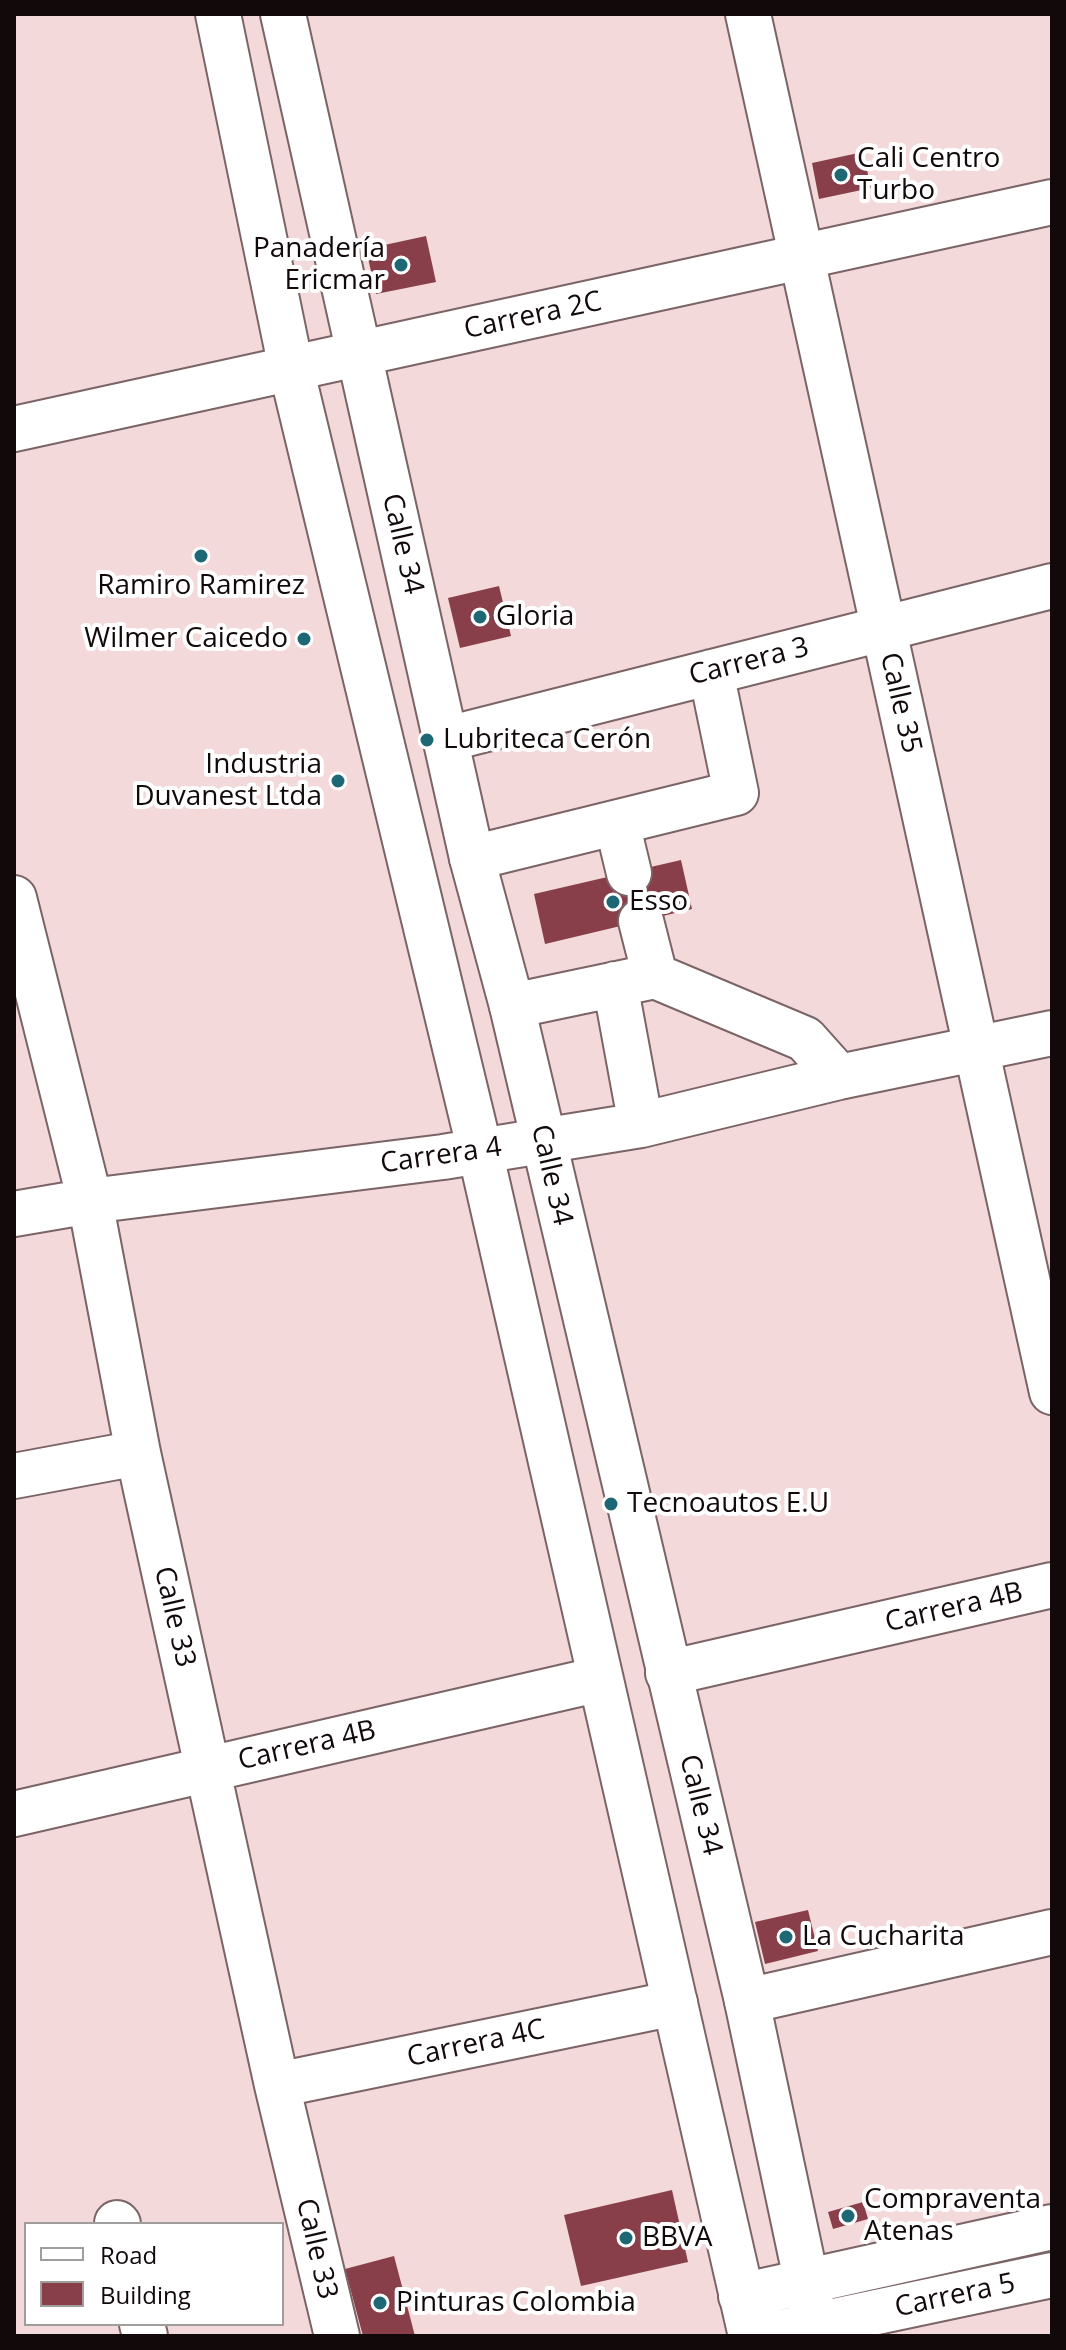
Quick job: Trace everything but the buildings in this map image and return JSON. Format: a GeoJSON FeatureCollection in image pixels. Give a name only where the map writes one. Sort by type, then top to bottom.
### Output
{"type":"FeatureCollection","features":[{"type":"Feature","properties":{"kind":"street"},"geometry":{"type":"LineString","coordinates":[[218,14],[291,368],[480,1151],[746,2316]]}},
{"type":"Feature","properties":{"kind":"street","name":"Calle 34"},"geometry":{"type":"LineString","coordinates":[[283,14],[447,739],[488,855],[526,1003],[543,1142],[747,2001],[817,2331]]}},
{"type":"Feature","properties":{"kind":"street","name":"Calle 35"},"geometry":{"type":"LineString","coordinates":[[748,14],[1052,1392]]}},
{"type":"Feature","properties":{"kind":"street","name":"Carrera 2C"},"geometry":{"type":"LineString","coordinates":[[14,429],[1052,202]]}},
{"type":"Feature","properties":{"kind":"street","name":"Carrera 3"},"geometry":{"type":"LineString","coordinates":[[447,739],[1052,586]]}},
{"type":"Feature","properties":{"kind":"street"},"geometry":{"type":"LineString","coordinates":[[488,855],[736,793],[711,672]]}},
{"type":"Feature","properties":{"kind":"street"},"geometry":{"type":"LineString","coordinates":[[617,823],[629,873]]}},
{"type":"Feature","properties":{"kind":"street","name":"Calle 33"},"geometry":{"type":"LineString","coordinates":[[14,898],[90,1201],[138,1453],[277,2085],[337,2336]]}},
{"type":"Feature","properties":{"kind":"street"},"geometry":{"type":"LineString","coordinates":[[641,921],[635,980],[641,1125]]}},
{"type":"Feature","properties":{"kind":"street"},"geometry":{"type":"LineString","coordinates":[[526,1003],[635,980],[805,1039],[839,1077]]}},
{"type":"Feature","properties":{"kind":"street","name":"Carrera 4"},"geometry":{"type":"LineString","coordinates":[[14,1214],[90,1201],[480,1151],[641,1125],[839,1077],[1052,1033]]}},
{"type":"Feature","properties":{"kind":"street"},"geometry":{"type":"LineString","coordinates":[[14,1476],[138,1453]]}},
{"type":"Feature","properties":{"kind":"street","name":"Carrera 4B"},"geometry":{"type":"LineString","coordinates":[[668,1673],[1052,1585]]}},
{"type":"Feature","properties":{"kind":"street","name":"Carrera 4B"},"geometry":{"type":"LineString","coordinates":[[14,1814],[600,1679]]}},
{"type":"Feature","properties":{"kind":"street"},"geometry":{"type":"LineString","coordinates":[[747,2001],[1052,1932]]}},
{"type":"Feature","properties":{"kind":"street","name":"Carrera 4C"},"geometry":{"type":"LineString","coordinates":[[277,2085],[675,2003]]}},
{"type":"Feature","properties":{"kind":"street","name":"Carrera 5"},"geometry":{"type":"LineString","coordinates":[[746,2316],[807,2281],[1052,2227]]}},
{"type":"Feature","properties":{"kind":"street","name":"Carrera 5"},"geometry":{"type":"LineString","coordinates":[[763,2336],[817,2331],[1052,2275]]}},
{"type":"Feature","properties":{"kind":"place","name":"Cali Centro Turbo"},"geometry":{"type":"Point","coordinates":[841,175]}},
{"type":"Feature","properties":{"kind":"place","name":"Panadería Ericmar"},"geometry":{"type":"Point","coordinates":[401,265]}},
{"type":"Feature","properties":{"kind":"place","name":"Ramiro Ramirez"},"geometry":{"type":"Point","coordinates":[201,556]}},
{"type":"Feature","properties":{"kind":"place","name":"Gloria"},"geometry":{"type":"Point","coordinates":[480,617]}},
{"type":"Feature","properties":{"kind":"place","name":"Wilmer Caicedo"},"geometry":{"type":"Point","coordinates":[304,639]}},
{"type":"Feature","properties":{"kind":"place","name":"Lubriteca Cerón"},"geometry":{"type":"Point","coordinates":[427,740]}},
{"type":"Feature","properties":{"kind":"place","name":"Industria Duvanest Ltda"},"geometry":{"type":"Point","coordinates":[338,781]}},
{"type":"Feature","properties":{"kind":"place","name":"Esso"},"geometry":{"type":"Point","coordinates":[613,902]}},
{"type":"Feature","properties":{"kind":"place","name":"Tecnoautos E.U"},"geometry":{"type":"Point","coordinates":[611,1504]}},
{"type":"Feature","properties":{"kind":"place","name":"La Cucharita"},"geometry":{"type":"Point","coordinates":[786,1937]}},
{"type":"Feature","properties":{"kind":"place","name":"Compraventa Atenas"},"geometry":{"type":"Point","coordinates":[848,2216]}},
{"type":"Feature","properties":{"kind":"place","name":"BBVA"},"geometry":{"type":"Point","coordinates":[626,2238]}},
{"type":"Feature","properties":{"kind":"place","name":"Pinturas Colombia"},"geometry":{"type":"Point","coordinates":[380,2303]}}]}
